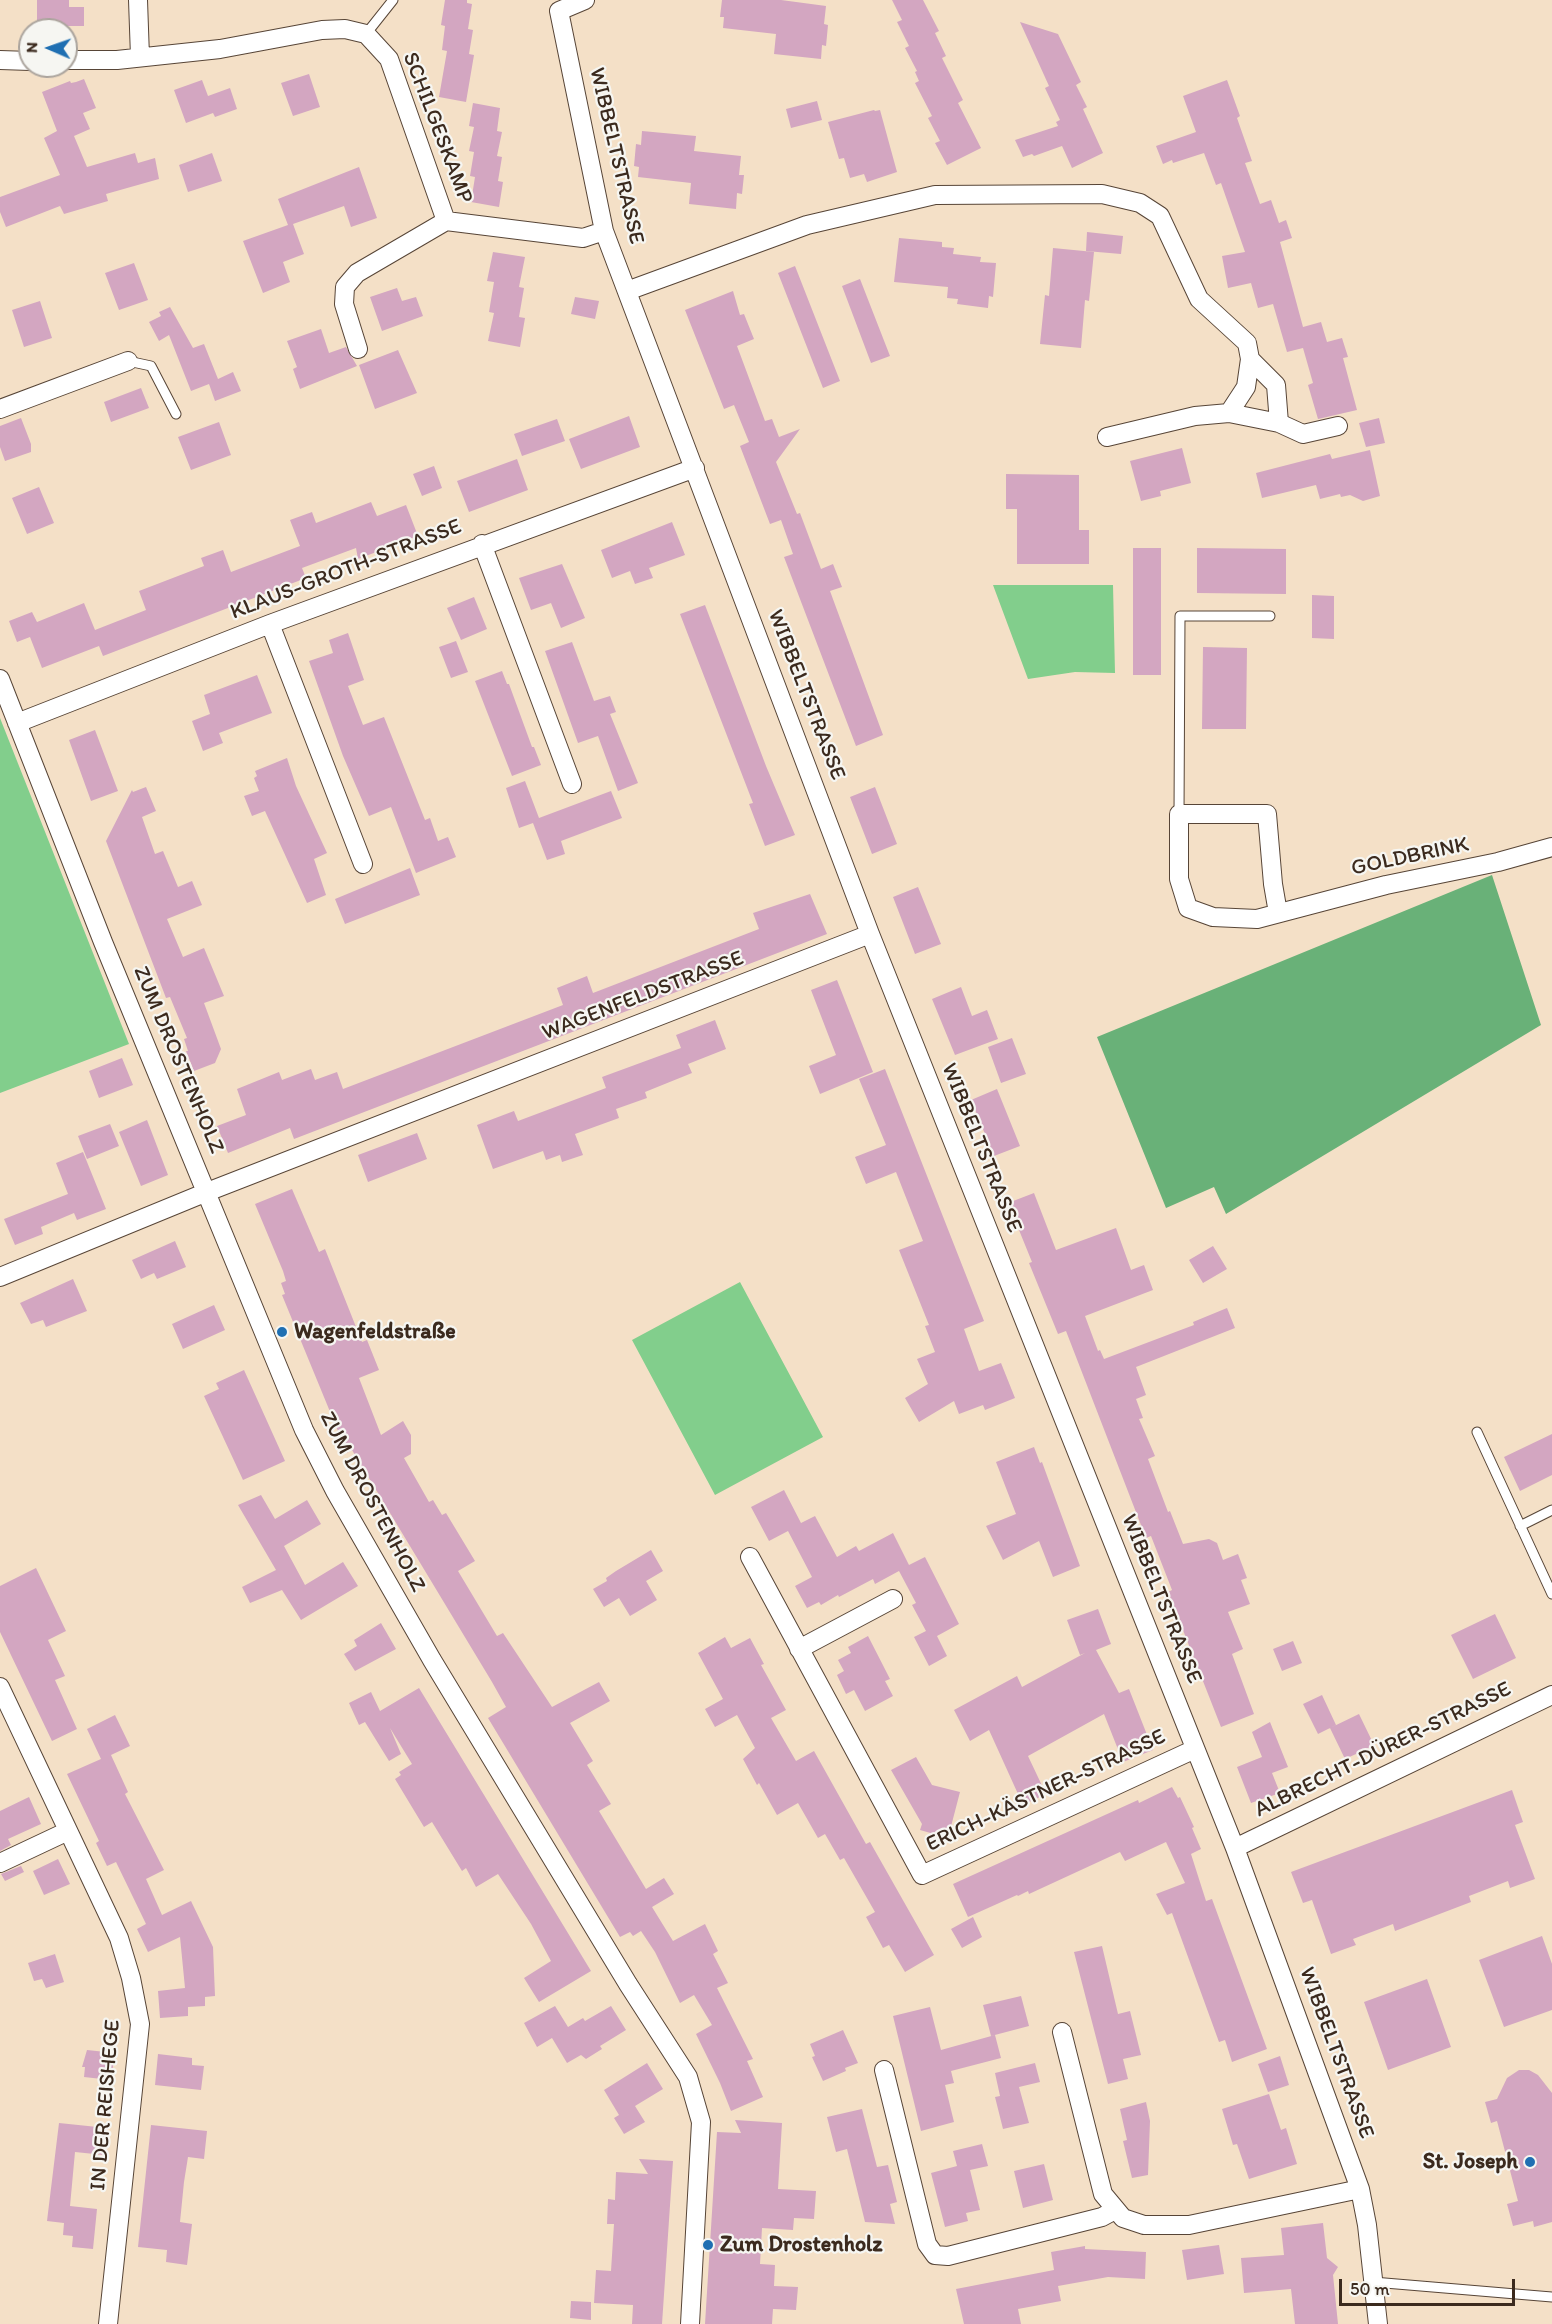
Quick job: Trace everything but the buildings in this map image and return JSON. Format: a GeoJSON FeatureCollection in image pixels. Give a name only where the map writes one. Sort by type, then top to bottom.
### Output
{"type":"FeatureCollection","features":[{"type":"Feature","properties":{"kind":"street"},"geometry":{"type":"LineString","coordinates":[[138,0],[140,57]]}},
{"type":"Feature","properties":{"kind":"street","name":"WIBBELTSTRASSE"},"geometry":{"type":"LineString","coordinates":[[585,0],[556,6],[604,231],[870,934],[1235,1848],[1360,2189],[1367,2225],[1378,2324]]}},
{"type":"Feature","properties":{"kind":"street"},"geometry":{"type":"LineString","coordinates":[[78,60],[140,57],[220,48],[322,30],[345,29],[366,34]]}},
{"type":"Feature","properties":{"kind":"street","name":"SCHILGESKAMP"},"geometry":{"type":"LineString","coordinates":[[366,34],[389,59],[446,221]]}},
{"type":"Feature","properties":{"kind":"street"},"geometry":{"type":"LineString","coordinates":[[0,60],[18,61]]}},
{"type":"Feature","properties":{"kind":"street"},"geometry":{"type":"LineString","coordinates":[[627,291],[807,225],[934,195],[1102,194],[1140,203],[1160,216],[1199,299],[1247,343],[1250,359],[1246,387],[1229,413]]}},
{"type":"Feature","properties":{"kind":"street","name":"SCHILGESKAMP"},"geometry":{"type":"LineString","coordinates":[[358,349],[344,304],[345,287],[357,273],[446,221],[583,237],[604,231]]}},
{"type":"Feature","properties":{"kind":"street"},"geometry":{"type":"LineString","coordinates":[[1250,359],[1276,385],[1279,423]]}},
{"type":"Feature","properties":{"kind":"street"},"geometry":{"type":"LineString","coordinates":[[0,409],[128,361]]}},
{"type":"Feature","properties":{"kind":"street"},"geometry":{"type":"LineString","coordinates":[[1107,437],[1195,416],[1229,413],[1279,423],[1303,434],[1338,426]]}},
{"type":"Feature","properties":{"kind":"street","name":"KLAUS-GROTH-STRASSE"},"geometry":{"type":"LineString","coordinates":[[17,723],[482,544],[694,468]]}},
{"type":"Feature","properties":{"kind":"street"},"geometry":{"type":"LineString","coordinates":[[482,544],[572,784]]}},
{"type":"Feature","properties":{"kind":"street"},"geometry":{"type":"LineString","coordinates":[[270,624],[363,864]]}},
{"type":"Feature","properties":{"kind":"street","name":"ZUM DROSTENHOLZ"},"geometry":{"type":"LineString","coordinates":[[0,679],[103,942],[304,1430],[335,1491],[432,1660],[628,1984],[688,2077],[701,2122],[690,2324]]}},
{"type":"Feature","properties":{"kind":"street"},"geometry":{"type":"LineString","coordinates":[[1179,814],[1267,814],[1278,913]]}},
{"type":"Feature","properties":{"kind":"street","name":"GOLDBRINK"},"geometry":{"type":"LineString","coordinates":[[1179,814],[1179,879],[1188,908],[1213,917],[1257,919],[1386,885],[1498,862],[1552,847]]}},
{"type":"Feature","properties":{"kind":"street","name":"WAGENFELDSTRASSE"},"geometry":{"type":"LineString","coordinates":[[0,1277],[207,1192],[870,934]]}},
{"type":"Feature","properties":{"kind":"street","name":"ERICH-KÄSTNER-STRASSE"},"geometry":{"type":"LineString","coordinates":[[750,1557],[922,1875],[1195,1749]]}},
{"type":"Feature","properties":{"kind":"street"},"geometry":{"type":"LineString","coordinates":[[799,1648],[893,1599]]}},
{"type":"Feature","properties":{"kind":"street","name":"IN DER REISHEGE"},"geometry":{"type":"LineString","coordinates":[[0,1687],[119,1938],[131,1978],[140,2024],[108,2324]]}},
{"type":"Feature","properties":{"kind":"street","name":"ALBRECHT-DÜRER-STRASSE"},"geometry":{"type":"LineString","coordinates":[[1235,1848],[1552,1695]]}},
{"type":"Feature","properties":{"kind":"street"},"geometry":{"type":"LineString","coordinates":[[0,1863],[68,1831]]}},
{"type":"Feature","properties":{"kind":"street"},"geometry":{"type":"LineString","coordinates":[[1062,2032],[1103,2194],[1123,2218],[1144,2225],[1190,2225],[1360,2189]]}},
{"type":"Feature","properties":{"kind":"street"},"geometry":{"type":"LineString","coordinates":[[884,2070],[927,2244],[935,2255],[948,2256],[1102,2217],[1116,2210]]}},
{"type":"Feature","properties":{"kind":"lane"},"geometry":{"type":"LineString","coordinates":[[366,34],[393,0]]}},
{"type":"Feature","properties":{"kind":"lane"},"geometry":{"type":"LineString","coordinates":[[128,361],[151,366],[176,414]]}},
{"type":"Feature","properties":{"kind":"lane"},"geometry":{"type":"LineString","coordinates":[[1179,814],[1180,616],[1270,616]]}},
{"type":"Feature","properties":{"kind":"lane"},"geometry":{"type":"LineString","coordinates":[[1478,1432],[1552,1594]]}},
{"type":"Feature","properties":{"kind":"lane"},"geometry":{"type":"LineString","coordinates":[[1520,1526],[1552,1510]]}},
{"type":"Feature","properties":{"kind":"lane"},"geometry":{"type":"LineString","coordinates":[[1373,2282],[1552,2297]]}},
{"type":"Feature","properties":{"kind":"green space"},"geometry":{"type":"Polygon","coordinates":[[[993,585],[1113,585],[1115,673],[1075,672],[1028,679],[993,585]]]}},
{"type":"Feature","properties":{"kind":"green space"},"geometry":{"type":"Polygon","coordinates":[[[0,718],[129,1044],[0,1093],[0,718]]]}},
{"type":"Feature","properties":{"kind":"green space"},"geometry":{"type":"Polygon","coordinates":[[[1492,875],[1541,1025],[1226,1214],[1214,1187],[1166,1208],[1097,1037],[1492,875]]]}},
{"type":"Feature","properties":{"kind":"green space"},"geometry":{"type":"Polygon","coordinates":[[[740,1282],[823,1437],[715,1495],[632,1340],[740,1282]]]}},
{"type":"Feature","properties":{"kind":"place","name":"Wagenfeldstraße"},"geometry":{"type":"Point","coordinates":[282,1332]}},
{"type":"Feature","properties":{"kind":"place","name":"St. Joseph"},"geometry":{"type":"Point","coordinates":[1530,2162]}},
{"type":"Feature","properties":{"kind":"place","name":"Zum Drostenholz"},"geometry":{"type":"Point","coordinates":[708,2245]}}]}
